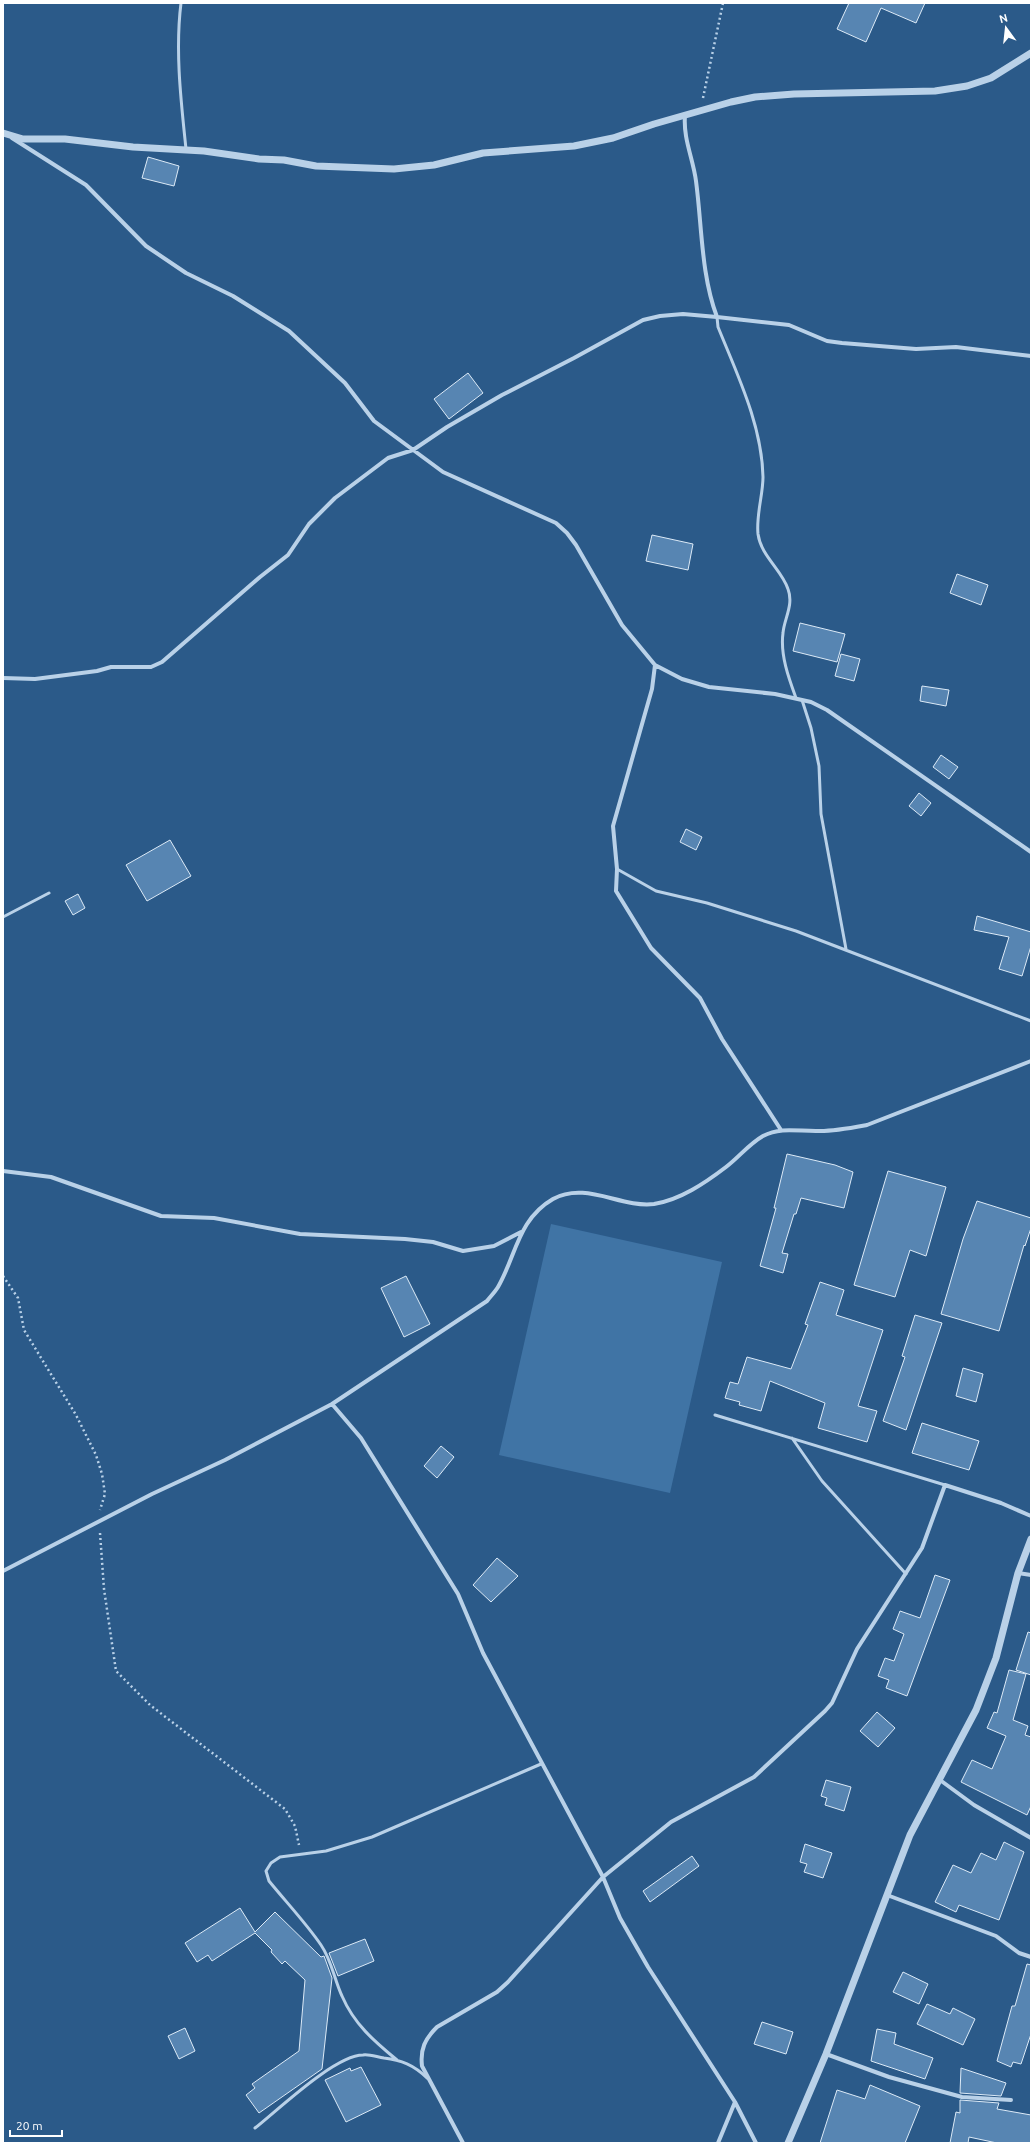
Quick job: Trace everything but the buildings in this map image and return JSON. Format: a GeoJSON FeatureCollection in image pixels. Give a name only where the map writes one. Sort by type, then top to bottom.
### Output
{"type":"FeatureCollection","features":[{"type":"Feature","properties":{"kind":"street"},"geometry":{"type":"LineString","coordinates":[[5,134],[23,139],[64,138],[133,147],[220,152],[259,159],[284,160],[316,166],[394,169],[434,165],[483,153],[574,146],[614,138],[685,115],[755,97],[794,94],[935,91],[967,86],[991,78],[1031,53]]}},
{"type":"Feature","properties":{"kind":"street"},"geometry":{"type":"LineString","coordinates":[[685,115],[685,136],[696,179],[710,298],[716,317]]}},
{"type":"Feature","properties":{"kind":"street"},"geometry":{"type":"LineString","coordinates":[[5,134],[86,184],[146,246],[186,273],[233,296],[289,331],[345,384],[374,421],[443,472],[556,523],[567,533],[622,625],[655,665],[682,680],[708,687],[775,694],[796,698],[827,710],[1031,852]]}},
{"type":"Feature","properties":{"kind":"street"},"geometry":{"type":"LineString","coordinates":[[3,678],[35,679],[111,668],[151,667],[162,662],[260,577],[288,555],[309,524],[335,498],[388,458],[413,450],[447,427],[502,395],[643,320],[660,316],[682,314],[716,317],[790,325],[827,341],[842,343],[916,349],[956,347],[1031,356]]}},
{"type":"Feature","properties":{"kind":"street"},"geometry":{"type":"LineString","coordinates":[[655,665],[652,689],[613,826],[617,869],[616,890],[651,948],[700,998],[722,1039],[781,1130]]}},
{"type":"Feature","properties":{"kind":"street"},"geometry":{"type":"LineString","coordinates":[[3,1571],[152,1494],[225,1460],[332,1404],[487,1301],[498,1287],[521,1231],[536,1213],[553,1199],[575,1192],[596,1194],[653,1204],[672,1200],[692,1190],[726,1167],[748,1146],[764,1136],[781,1130],[818,1132],[844,1130],[867,1125],[1031,1061]]}},
{"type":"Feature","properties":{"kind":"street"},"geometry":{"type":"LineString","coordinates":[[3,1170],[50,1177],[161,1216],[214,1218],[300,1234],[433,1242],[463,1251],[494,1246],[521,1231]]}},
{"type":"Feature","properties":{"kind":"street"},"geometry":{"type":"LineString","coordinates":[[332,1404],[361,1438],[458,1594],[483,1653],[603,1878],[620,1918],[648,1967],[735,2102],[756,2143]]}},
{"type":"Feature","properties":{"kind":"street"},"geometry":{"type":"LineString","coordinates":[[463,2143],[422,2066],[421,2056],[423,2044],[429,2035],[437,2027],[497,1992],[508,1982],[603,1878],[672,1822],[754,1777],[825,1711],[832,1703],[857,1649],[922,1548],[945,1485],[1000,1503],[1031,1516]]}},
{"type":"Feature","properties":{"kind":"street"},"geometry":{"type":"LineString","coordinates":[[788,2143],[826,2054],[910,1835],[976,1710],[996,1658],[1018,1573],[1031,1540]]}},
{"type":"Feature","properties":{"kind":"street"},"geometry":{"type":"LineString","coordinates":[[1018,1573],[1031,1576]]}},
{"type":"Feature","properties":{"kind":"street"},"geometry":{"type":"LineString","coordinates":[[940,1780],[974,1805],[1031,1838]]}},
{"type":"Feature","properties":{"kind":"street"},"geometry":{"type":"LineString","coordinates":[[886,1895],[996,1936],[1018,1952],[1031,1957]]}},
{"type":"Feature","properties":{"kind":"street"},"geometry":{"type":"LineString","coordinates":[[826,2054],[889,2077],[962,2097],[1012,2100]]}},
{"type":"Feature","properties":{"kind":"street"},"geometry":{"type":"LineString","coordinates":[[718,2143],[735,2102]]}},
{"type":"Feature","properties":{"kind":"lane"},"geometry":{"type":"LineString","coordinates":[[181,3],[178,25],[181,104],[186,150]]}},
{"type":"Feature","properties":{"kind":"lane"},"geometry":{"type":"LineString","coordinates":[[716,317],[718,327],[742,387],[756,432],[763,476],[758,534],[765,553],[788,589],[789,607],[782,633],[789,677],[796,698]]}},
{"type":"Feature","properties":{"kind":"lane"},"geometry":{"type":"LineString","coordinates":[[802,700],[811,728],[819,766],[821,814],[846,949]]}},
{"type":"Feature","properties":{"kind":"lane"},"geometry":{"type":"LineString","coordinates":[[617,869],[656,891],[707,903],[796,931],[1031,1021]]}},
{"type":"Feature","properties":{"kind":"lane"},"geometry":{"type":"LineString","coordinates":[[3,917],[49,893]]}},
{"type":"Feature","properties":{"kind":"lane"},"geometry":{"type":"LineString","coordinates":[[715,1415],[945,1485]]}},
{"type":"Feature","properties":{"kind":"lane"},"geometry":{"type":"LineString","coordinates":[[792,1438],[822,1481],[906,1575]]}},
{"type":"Feature","properties":{"kind":"lane"},"geometry":{"type":"LineString","coordinates":[[398,2060],[370,2038],[354,2019],[342,1996],[330,1959],[321,1945],[268,1881],[266,1871],[271,1862],[280,1857],[326,1851],[372,1837],[541,1764]]}},
{"type":"Feature","properties":{"kind":"lane"},"geometry":{"type":"LineString","coordinates":[[255,2128],[317,2078],[343,2060],[362,2054],[398,2060],[417,2068],[430,2081]]}},
{"type":"Feature","properties":{"kind":"path"},"geometry":{"type":"LineString","coordinates":[[700,111],[723,3]]}},
{"type":"Feature","properties":{"kind":"path"},"geometry":{"type":"LineString","coordinates":[[3,1276],[18,1298],[24,1330],[76,1415],[96,1456],[102,1474],[105,1494],[100,1504],[99,1522],[104,1589],[116,1671],[150,1705],[284,1808],[294,1826],[301,1855]]}},
{"type":"Feature","properties":{"kind":"shaded area"},"geometry":{"type":"Polygon","coordinates":[[[551,1224],[722,1262],[670,1493],[499,1455],[551,1224]]]}}]}
